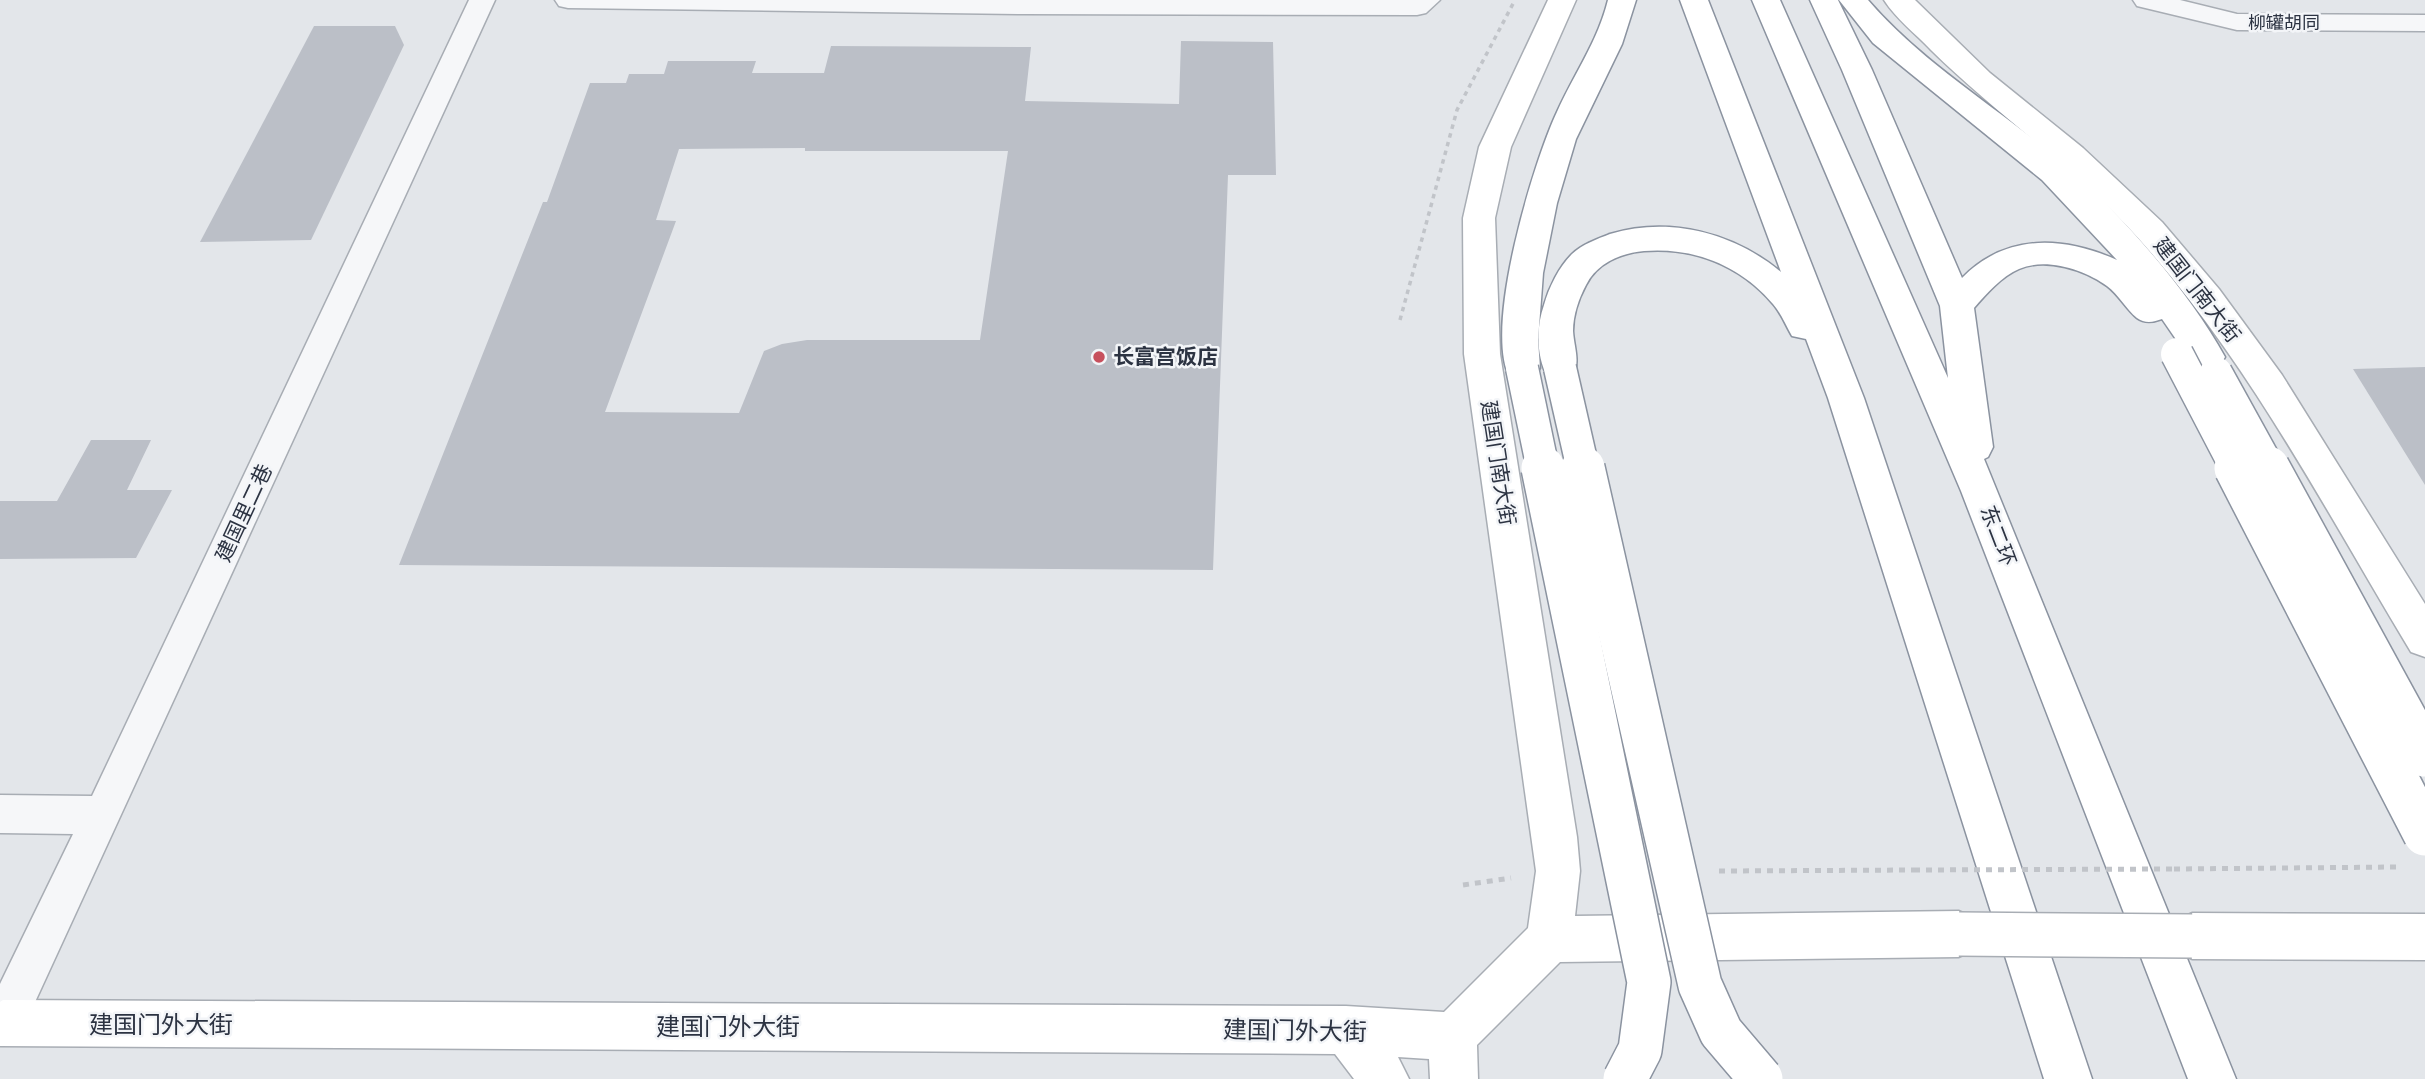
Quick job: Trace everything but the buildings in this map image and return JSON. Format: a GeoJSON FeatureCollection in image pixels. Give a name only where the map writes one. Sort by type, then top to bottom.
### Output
{"type":"FeatureCollection","features":[{"type":"Feature","properties":{"kind":"main road","name":"建国门南大街"},"geometry":{"type":"LineString","coordinates":[[1550,939],[1558,871],[1555,837],[1482,354],[1479,218],[1495,147],[1562,0]]}},
{"type":"Feature","properties":{"kind":"main road"},"geometry":{"type":"LineString","coordinates":[[1622,0],[1598,64],[1572,113],[1538,213],[1518,342],[1541,368],[1700,985],[1721,1032],[1761,1079]]}},
{"type":"Feature","properties":{"kind":"main road"},"geometry":{"type":"LineString","coordinates":[[1694,0],[1846,398],[2068,1079]]}},
{"type":"Feature","properties":{"kind":"main road","name":"东二环"},"geometry":{"type":"LineString","coordinates":[[1766,0],[1980,491],[2211,1079]]}},
{"type":"Feature","properties":{"kind":"main road"},"geometry":{"type":"LineString","coordinates":[[1825,0],[1957,306],[1980,491]]}},
{"type":"Feature","properties":{"kind":"main road"},"geometry":{"type":"LineString","coordinates":[[1853,0],[1883,36],[2053,172],[2131,252],[2425,755]]}},
{"type":"Feature","properties":{"kind":"main road","name":"建国门南大街"},"geometry":{"type":"LineString","coordinates":[[1898,0],[1979,80],[2072,156],[2150,230],[2207,298],[2269,386],[2425,639]]}},
{"type":"Feature","properties":{"kind":"main road"},"geometry":{"type":"LineString","coordinates":[[1625,1079],[1640,1049],[1648,982],[1541,368],[1563,298],[1579,268],[1588,258],[1617,245],[1641,240],[1679,239],[1724,250],[1753,268],[1784,293],[1846,398]]}},
{"type":"Feature","properties":{"kind":"main road"},"geometry":{"type":"LineString","coordinates":[[1957,306],[1978,280],[2009,259],[2038,253],[2083,260],[2117,276],[2192,356],[2425,834]]}},
{"type":"Feature","properties":{"kind":"main road"},"geometry":{"type":"LineString","coordinates":[[1453,1058],[1550,939],[1959,934],[2425,937]]}},
{"type":"Feature","properties":{"kind":"main road","name":"建国门外大街"},"geometry":{"type":"LineString","coordinates":[[3,1024],[1346,1030],[1453,1058]]}},
{"type":"Feature","properties":{"kind":"main road"},"geometry":{"type":"LineString","coordinates":[[1346,1030],[1385,1079]]}},
{"type":"Feature","properties":{"kind":"street","name":"建国里二巷"},"geometry":{"type":"LineString","coordinates":[[3,1024],[103,816],[482,0]]}},
{"type":"Feature","properties":{"kind":"street"},"geometry":{"type":"LineString","coordinates":[[568,0],[1025,6],[1422,4]]}},
{"type":"Feature","properties":{"kind":"street","name":"柳罐胡同"},"geometry":{"type":"LineString","coordinates":[[2146,0],[2237,22],[2425,23]]}},
{"type":"Feature","properties":{"kind":"street"},"geometry":{"type":"LineString","coordinates":[[0,814],[103,816]]}},
{"type":"Feature","properties":{"kind":"path"},"geometry":{"type":"LineString","coordinates":[[1400,320],[1457,110],[1515,0]]}},
{"type":"Feature","properties":{"kind":"path"},"geometry":{"type":"LineString","coordinates":[[1914,870],[2398,867]]}},
{"type":"Feature","properties":{"kind":"place","name":"长富宫饭店"},"geometry":{"type":"Point","coordinates":[1099,357]}}]}
